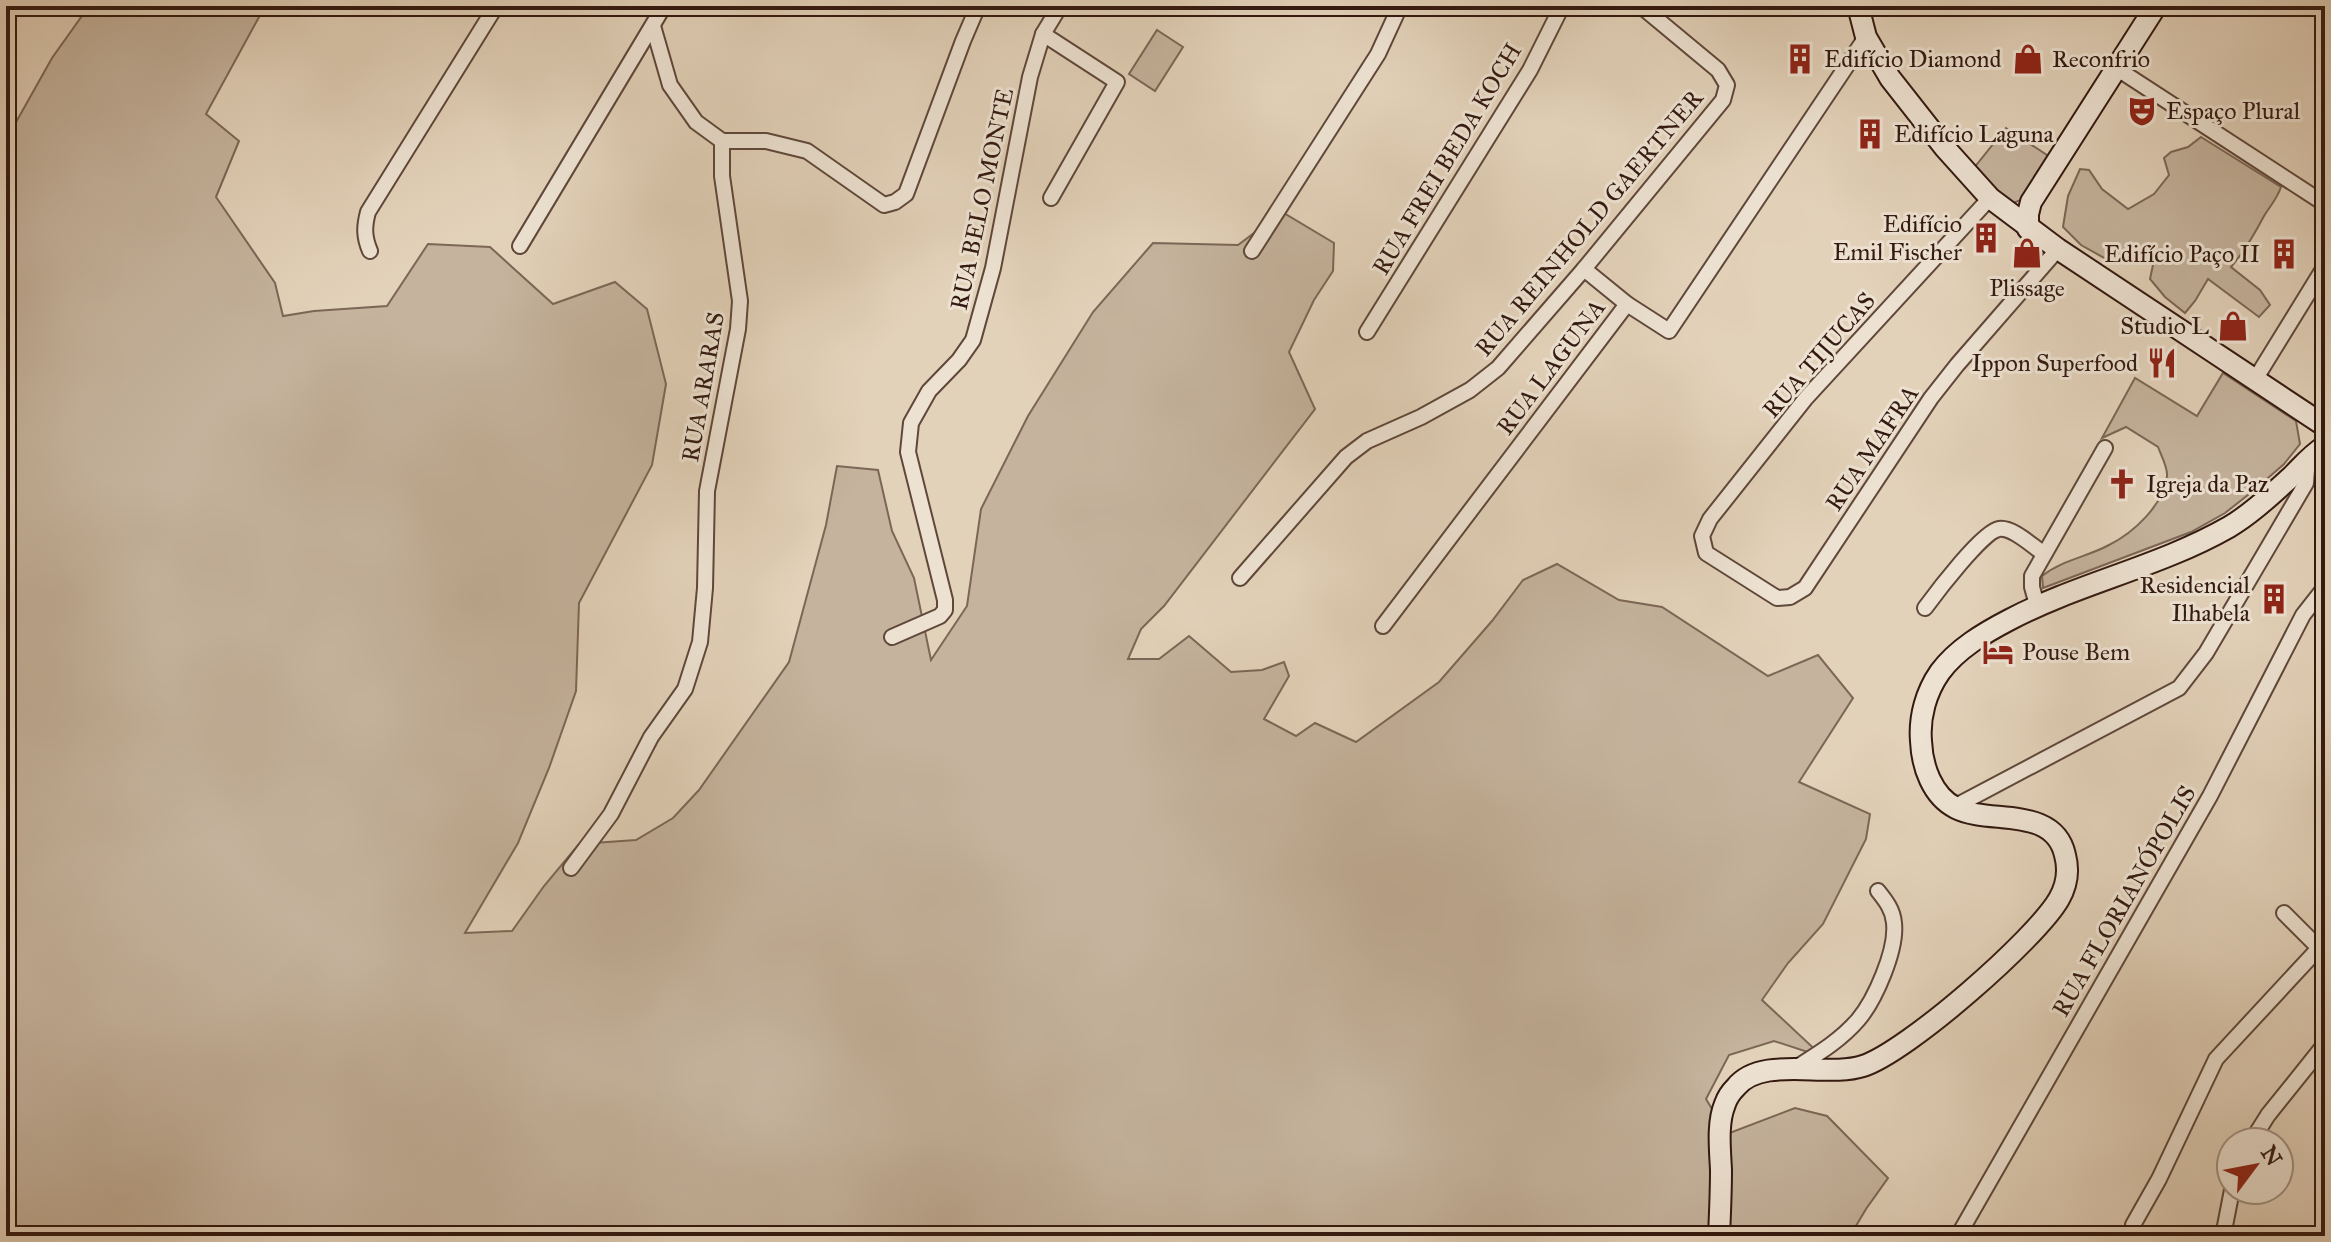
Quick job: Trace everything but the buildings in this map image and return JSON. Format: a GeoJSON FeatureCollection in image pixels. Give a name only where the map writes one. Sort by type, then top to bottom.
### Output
{"type":"FeatureCollection","features":[{"type":"Feature","properties":{"kind":"street"},"geometry":{"type":"LineString","coordinates":[[370,251],[364,230],[368,212],[496,6]]}},
{"type":"Feature","properties":{"kind":"street"},"geometry":{"type":"LineString","coordinates":[[520,246],[664,6]]}},
{"type":"Feature","properties":{"kind":"street"},"geometry":{"type":"LineString","coordinates":[[653,26],[670,85],[696,122],[722,141],[766,141],[807,151],[884,205],[906,194],[978,6]]}},
{"type":"Feature","properties":{"kind":"street","name":"RUA BELO MONTE"},"geometry":{"type":"LineString","coordinates":[[892,637],[940,616],[945,610],[908,452],[911,423],[929,391],[959,360],[973,340],[993,268],[1030,77],[1043,34],[1060,6]]}},
{"type":"Feature","properties":{"kind":"street"},"geometry":{"type":"LineString","coordinates":[[1252,251],[1378,54],[1400,6]]}},
{"type":"Feature","properties":{"kind":"street","name":"RUA FREI BEDA KOCH"},"geometry":{"type":"LineString","coordinates":[[1367,332],[1530,70],[1562,6]]}},
{"type":"Feature","properties":{"kind":"street","name":"RUA REINHOLD GAERTNER"},"geometry":{"type":"LineString","coordinates":[[1240,578],[1346,457],[1367,441],[1421,417],[1479,383],[1498,368],[1723,100],[1727,85],[1718,70],[1641,6]]}},
{"type":"Feature","properties":{"kind":"street"},"geometry":{"type":"LineString","coordinates":[[1858,6],[1866,37],[1890,78],[1945,148],[1997,204],[2028,229],[2325,426]]}},
{"type":"Feature","properties":{"kind":"street"},"geometry":{"type":"LineString","coordinates":[[2028,229],[2031,202],[2156,6]]}},
{"type":"Feature","properties":{"kind":"street"},"geometry":{"type":"LineString","coordinates":[[1043,34],[1117,82],[1051,198]]}},
{"type":"Feature","properties":{"kind":"street","name":"RUA LAGUNA"},"geometry":{"type":"LineString","coordinates":[[1383,626],[1627,304],[1669,331],[1866,37]]}},
{"type":"Feature","properties":{"kind":"street"},"geometry":{"type":"LineString","coordinates":[[2116,68],[2325,204]]}},
{"type":"Feature","properties":{"kind":"street","name":"RUA ARARAS"},"geometry":{"type":"LineString","coordinates":[[571,868],[611,814],[651,737],[685,689],[700,642],[705,588],[707,491],[738,329],[740,301],[722,176],[722,141]]}},
{"type":"Feature","properties":{"kind":"street"},"geometry":{"type":"LineString","coordinates":[[1997,204],[2031,202]]}},
{"type":"Feature","properties":{"kind":"street","name":"RUA TIJUCAS"},"geometry":{"type":"LineString","coordinates":[[1706,553],[1702,536],[1710,519],[1806,398],[1997,204]]}},
{"type":"Feature","properties":{"kind":"street","name":"RUA MAFRA"},"geometry":{"type":"LineString","coordinates":[[1706,553],[1777,598],[1790,597],[1805,588],[1931,398],[2058,249]]}},
{"type":"Feature","properties":{"kind":"street"},"geometry":{"type":"LineString","coordinates":[[2256,378],[2325,266]]}},
{"type":"Feature","properties":{"kind":"street"},"geometry":{"type":"LineString","coordinates":[[1584,269],[1627,304]]}},
{"type":"Feature","properties":{"kind":"street"},"geometry":{"type":"LineString","coordinates":[[1954,807],[2179,688],[2206,653],[2306,483],[2315,453],[2305,421],[2296,406]]}},
{"type":"Feature","properties":{"kind":"street"},"geometry":{"type":"LineString","coordinates":[[2037,605],[2032,576],[2105,448]]}},
{"type":"Feature","properties":{"kind":"street"},"geometry":{"type":"LineString","coordinates":[[1719,1236],[1720,1140],[1724,1106],[1738,1084],[1764,1071],[1834,1071],[1862,1066],[1890,1054],[1977,984],[2040,925],[2060,898],[2066,884],[2068,866],[2064,849],[2054,835],[2042,826],[2024,819],[1969,813],[1954,807],[1934,787],[1924,769],[1920,733],[1928,692],[1941,671],[1963,649],[1992,629],[2037,605],[2168,555],[2232,525],[2262,503],[2315,453]]}},
{"type":"Feature","properties":{"kind":"street"},"geometry":{"type":"LineString","coordinates":[[1925,608],[1967,556],[1992,532],[2008,530],[2043,553]]}},
{"type":"Feature","properties":{"kind":"street","name":"RUA FLORIANÓPOLIS"},"geometry":{"type":"LineString","coordinates":[[1958,1236],[2210,796],[2303,615],[2325,587]]}},
{"type":"Feature","properties":{"kind":"street"},"geometry":{"type":"LineString","coordinates":[[1794,1069],[1845,1034],[1873,998],[1894,941],[1895,922],[1889,905],[1878,891]]}},
{"type":"Feature","properties":{"kind":"street"},"geometry":{"type":"LineString","coordinates":[[2133,1225],[2159,1179],[2216,1059],[2322,950],[2284,913]]}},
{"type":"Feature","properties":{"kind":"street"},"geometry":{"type":"LineString","coordinates":[[2261,1126],[2325,1044]]}},
{"type":"Feature","properties":{"kind":"street"},"geometry":{"type":"LineString","coordinates":[[2223,1236],[2229,1206]]}},
{"type":"Feature","properties":{"kind":"shaded area"},"geometry":{"type":"Polygon","coordinates":[[[89,6],[265,6],[206,114],[239,141],[216,197],[275,283],[283,316],[387,306],[428,244],[490,247],[553,304],[615,282],[647,309],[666,384],[652,465],[579,603],[576,691],[549,768],[518,843],[465,933],[512,931],[579,844],[636,840],[673,818],[699,790],[789,662],[826,525],[837,466],[878,470],[892,531],[914,578],[931,660],[967,606],[981,509],[1028,416],[1093,312],[1153,243],[1238,245],[1282,212],[1334,243],[1333,271],[1314,300],[1289,352],[1315,409],[1164,606],[1141,629],[1128,659],[1159,659],[1189,636],[1231,672],[1262,670],[1284,662],[1289,676],[1264,719],[1296,736],[1315,723],[1356,742],[1439,682],[1523,580],[1557,564],[1619,600],[1662,607],[1768,676],[1818,655],[1853,698],[1799,782],[1870,814],[1866,839],[1823,924],[1788,963],[1762,1000],[1823,1057],[1774,1041],[1729,1055],[1706,1099],[1727,1134],[1795,1108],[1827,1116],[1888,1178],[1850,1236],[6,1236],[6,140],[52,58],[89,6]]]}},
{"type":"Feature","properties":{"kind":"shaded area"},"geometry":{"type":"Polygon","coordinates":[[[1157,30],[1183,47],[1155,91],[1129,74],[1157,30]]]}},
{"type":"Feature","properties":{"kind":"shaded area"},"geometry":{"type":"Polygon","coordinates":[[[2006,128],[2050,157],[2021,200],[2013,203],[1996,192],[1974,168],[2006,128]]]}},
{"type":"Feature","properties":{"kind":"shaded area"},"geometry":{"type":"Polygon","coordinates":[[[2201,137],[2281,187],[2249,243],[2231,267],[2260,290],[2270,305],[2259,317],[2208,279],[2185,313],[2165,297],[2150,279],[2153,265],[2130,256],[2106,259],[2081,245],[2063,227],[2068,196],[2080,169],[2089,170],[2102,189],[2128,209],[2154,194],[2169,175],[2164,158],[2201,137]]]}},
{"type":"Feature","properties":{"kind":"shaded area"},"geometry":{"type":"Polygon","coordinates":[[[2223,373],[2296,421],[2300,444],[2284,464],[2225,513],[2191,532],[2043,588],[2042,576],[2058,566],[2101,549],[2137,526],[2154,507],[2165,487],[2167,473],[2158,447],[2126,427],[2102,438],[2135,378],[2197,416],[2223,373]]]}},
{"type":"Feature","properties":{"kind":"place","name":"Edifício Diamond"},"geometry":{"type":"Point","coordinates":[1800,59]}},
{"type":"Feature","properties":{"kind":"place","name":"Reconfrio"},"geometry":{"type":"Point","coordinates":[2028,59]}},
{"type":"Feature","properties":{"kind":"place","name":"Espaço Plural"},"geometry":{"type":"Point","coordinates":[2142,111]}},
{"type":"Feature","properties":{"kind":"place","name":"Edifício Laguna"},"geometry":{"type":"Point","coordinates":[1870,134]}},
{"type":"Feature","properties":{"kind":"place","name":"Edifício Emil Fischer"},"geometry":{"type":"Point","coordinates":[1986,238]}},
{"type":"Feature","properties":{"kind":"place","name":"Plissage"},"geometry":{"type":"Point","coordinates":[2027,253]}},
{"type":"Feature","properties":{"kind":"place","name":"Edifício Paço II"},"geometry":{"type":"Point","coordinates":[2284,254]}},
{"type":"Feature","properties":{"kind":"place","name":"Studio L"},"geometry":{"type":"Point","coordinates":[2233,326]}},
{"type":"Feature","properties":{"kind":"place","name":"Ippon Superfood"},"geometry":{"type":"Point","coordinates":[2162,363]}},
{"type":"Feature","properties":{"kind":"place","name":"Igreja da Paz"},"geometry":{"type":"Point","coordinates":[2122,484]}},
{"type":"Feature","properties":{"kind":"place","name":"Residencial Ilhabela"},"geometry":{"type":"Point","coordinates":[2274,599]}},
{"type":"Feature","properties":{"kind":"place","name":"Pouse Bem"},"geometry":{"type":"Point","coordinates":[1998,652]}}]}
